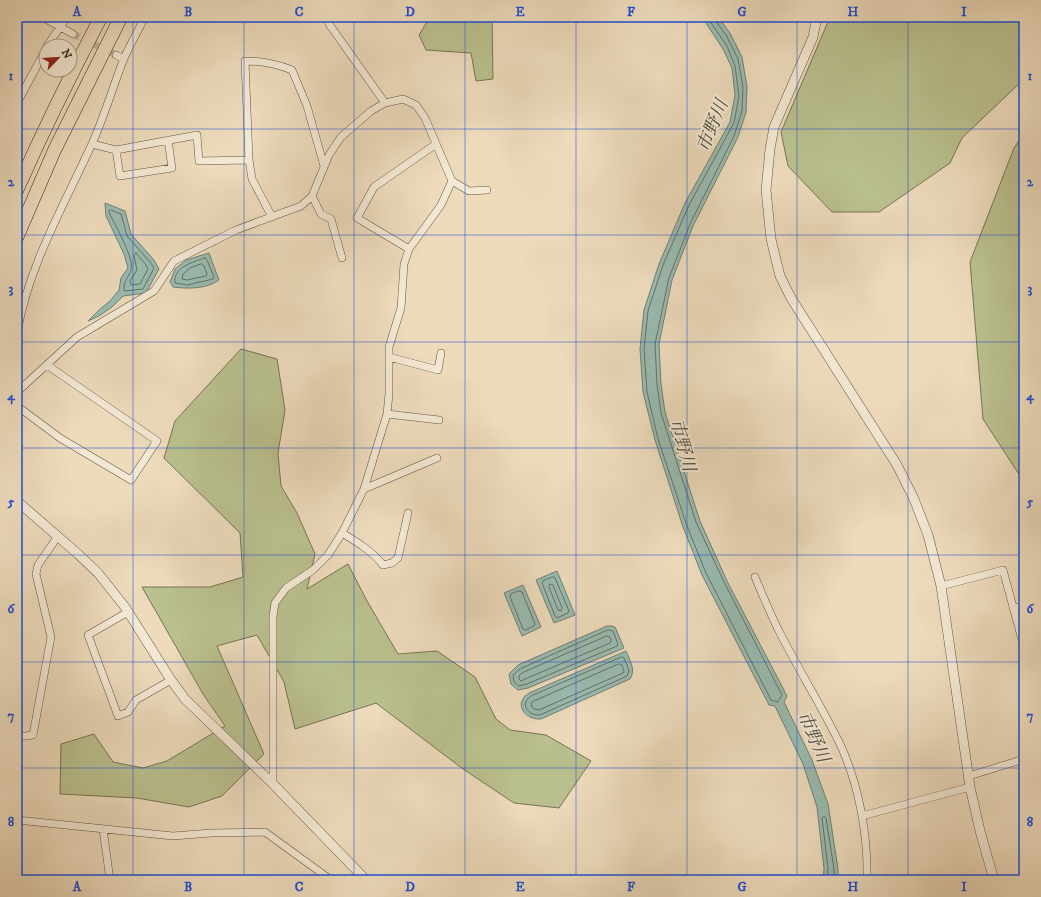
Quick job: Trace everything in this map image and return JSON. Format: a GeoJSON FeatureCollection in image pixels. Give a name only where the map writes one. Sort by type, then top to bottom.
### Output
{"type":"FeatureCollection","features":[{"type":"Feature","properties":{"kind":"highway"},"geometry":{"type":"LineString","coordinates":[[17,190],[39,140],[101,17]]}},
{"type":"Feature","properties":{"kind":"highway"},"geometry":{"type":"LineString","coordinates":[[17,237],[55,149],[121,17]]}},
{"type":"Feature","properties":{"kind":"street"},"geometry":{"type":"LineString","coordinates":[[42,17],[73,34]]}},
{"type":"Feature","properties":{"kind":"street"},"geometry":{"type":"LineString","coordinates":[[53,38],[67,17]]}},
{"type":"Feature","properties":{"kind":"street"},"geometry":{"type":"LineString","coordinates":[[17,334],[20,313],[36,262],[92,144],[124,59],[145,17]]}},
{"type":"Feature","properties":{"kind":"street"},"geometry":{"type":"LineString","coordinates":[[326,17],[329,24],[385,102]]}},
{"type":"Feature","properties":{"kind":"street"},"geometry":{"type":"LineString","coordinates":[[817,17],[814,37],[774,127],[766,190],[770,239],[780,276],[791,298],[897,465],[914,499],[928,535],[940,586],[970,787],[980,831],[994,880]]}},
{"type":"Feature","properties":{"kind":"street"},"geometry":{"type":"LineString","coordinates":[[116,55],[124,59]]}},
{"type":"Feature","properties":{"kind":"street"},"geometry":{"type":"LineString","coordinates":[[272,217],[252,180],[249,160],[245,60],[261,61],[292,70],[307,106],[325,167]]}},
{"type":"Feature","properties":{"kind":"street"},"geometry":{"type":"LineString","coordinates":[[17,103],[38,64]]}},
{"type":"Feature","properties":{"kind":"street"},"geometry":{"type":"LineString","coordinates":[[17,392],[77,337],[154,291],[174,261],[236,230],[301,206],[312,196],[329,155],[341,137],[371,111],[385,102],[403,99],[416,105],[425,118],[452,181],[469,191],[487,190]]}},
{"type":"Feature","properties":{"kind":"street"},"geometry":{"type":"LineString","coordinates":[[92,144],[116,150],[197,135],[199,161],[249,160]]}},
{"type":"Feature","properties":{"kind":"street"},"geometry":{"type":"LineString","coordinates":[[116,150],[120,176],[172,168],[168,140]]}},
{"type":"Feature","properties":{"kind":"street"},"geometry":{"type":"LineString","coordinates":[[409,249],[357,218],[374,187],[436,144]]}},
{"type":"Feature","properties":{"kind":"street"},"geometry":{"type":"LineString","coordinates":[[273,784],[273,616],[275,602],[286,588],[313,570],[328,555],[342,532],[364,489],[387,414],[389,394],[389,347],[401,308],[404,264],[409,249],[441,205],[452,181]]}},
{"type":"Feature","properties":{"kind":"street"},"geometry":{"type":"LineString","coordinates":[[312,196],[321,214],[331,219],[342,258]]}},
{"type":"Feature","properties":{"kind":"street"},"geometry":{"type":"LineString","coordinates":[[389,357],[438,370],[441,353]]}},
{"type":"Feature","properties":{"kind":"street"},"geometry":{"type":"LineString","coordinates":[[17,406],[60,438],[131,480],[157,441],[46,365]]}},
{"type":"Feature","properties":{"kind":"street"},"geometry":{"type":"LineString","coordinates":[[387,414],[439,420]]}},
{"type":"Feature","properties":{"kind":"street"},"geometry":{"type":"LineString","coordinates":[[364,489],[437,458]]}},
{"type":"Feature","properties":{"kind":"street"},"geometry":{"type":"LineString","coordinates":[[17,501],[98,573],[128,612],[185,700],[273,784],[366,880]]}},
{"type":"Feature","properties":{"kind":"street"},"geometry":{"type":"LineString","coordinates":[[342,532],[361,544],[376,556],[384,565],[392,563],[398,558],[408,513]]}},
{"type":"Feature","properties":{"kind":"street"},"geometry":{"type":"LineString","coordinates":[[17,737],[33,735],[51,637],[36,574],[38,565],[58,536]]}},
{"type":"Feature","properties":{"kind":"street"},"geometry":{"type":"LineString","coordinates":[[940,586],[1003,570],[1024,647]]}},
{"type":"Feature","properties":{"kind":"street"},"geometry":{"type":"LineString","coordinates":[[755,577],[780,634],[816,698],[840,745],[852,776],[862,816],[866,848],[867,880]]}},
{"type":"Feature","properties":{"kind":"street"},"geometry":{"type":"LineString","coordinates":[[1013,607],[1024,608]]}},
{"type":"Feature","properties":{"kind":"street"},"geometry":{"type":"LineString","coordinates":[[128,612],[88,636],[118,716],[128,712],[136,700],[171,680]]}},
{"type":"Feature","properties":{"kind":"street"},"geometry":{"type":"LineString","coordinates":[[968,776],[1024,759]]}},
{"type":"Feature","properties":{"kind":"street"},"geometry":{"type":"LineString","coordinates":[[862,816],[970,787]]}},
{"type":"Feature","properties":{"kind":"street"},"geometry":{"type":"LineString","coordinates":[[17,820],[173,836],[211,833],[265,832],[332,880]]}},
{"type":"Feature","properties":{"kind":"street"},"geometry":{"type":"LineString","coordinates":[[103,829],[110,880]]}},
{"type":"Feature","properties":{"kind":"green space"},"geometry":{"type":"Polygon","coordinates":[[[430,17],[492,17],[493,79],[476,81],[471,53],[426,50],[419,35],[430,17]]]}},
{"type":"Feature","properties":{"kind":"green space"},"geometry":{"type":"Polygon","coordinates":[[[830,17],[1024,17],[1024,79],[962,138],[950,163],[879,212],[832,212],[788,166],[781,132],[830,17]]]}},
{"type":"Feature","properties":{"kind":"green space"},"geometry":{"type":"Polygon","coordinates":[[[1024,133],[1024,482],[983,419],[970,262],[1014,148],[1024,133]]]}},
{"type":"Feature","properties":{"kind":"green space"},"geometry":{"type":"Polygon","coordinates":[[[241,349],[277,359],[285,410],[278,453],[281,486],[297,513],[315,554],[307,589],[348,564],[367,601],[398,654],[437,651],[475,677],[496,719],[510,730],[546,735],[591,761],[559,808],[514,803],[463,769],[376,703],[295,729],[284,682],[257,635],[217,646],[264,754],[222,796],[189,807],[137,798],[60,794],[61,744],[94,734],[113,762],[143,768],[167,761],[225,726],[203,694],[142,587],[210,587],[243,577],[240,533],[164,458],[175,421],[241,349]]]}},
{"type":"Feature","properties":{"kind":"water"},"geometry":{"type":"Polygon","coordinates":[[[702,17],[718,17],[730,33],[742,57],[747,87],[746,112],[738,137],[693,226],[672,280],[659,344],[661,384],[665,412],[700,521],[727,581],[787,696],[784,702],[812,760],[828,804],[838,869],[838,880],[823,880],[824,869],[817,807],[803,764],[775,706],[769,705],[702,575],[683,527],[655,440],[643,392],[640,349],[644,310],[659,264],[685,203],[730,122],[735,95],[732,68],[723,49],[702,17]]]}},
{"type":"Feature","properties":{"kind":"water"},"geometry":{"type":"Polygon","coordinates":[[[105,203],[125,211],[131,234],[154,260],[159,269],[146,293],[123,296],[112,307],[99,316],[88,321],[110,301],[119,290],[121,278],[128,268],[124,254],[106,216],[105,203]]]}},
{"type":"Feature","properties":{"kind":"water"},"geometry":{"type":"Polygon","coordinates":[[[209,253],[219,280],[209,285],[197,288],[173,287],[170,282],[175,269],[186,260],[209,253]]]}},
{"type":"Feature","properties":{"kind":"water"},"geometry":{"type":"Polygon","coordinates":[[[557,571],[575,615],[554,623],[536,580],[557,571]]]}},
{"type":"Feature","properties":{"kind":"water"},"geometry":{"type":"Polygon","coordinates":[[[523,585],[541,627],[522,636],[504,593],[523,585]]]}},
{"type":"Feature","properties":{"kind":"water"},"geometry":{"type":"Polygon","coordinates":[[[607,626],[615,627],[624,648],[528,688],[518,690],[511,684],[509,674],[518,665],[607,626]]]}},
{"type":"Feature","properties":{"kind":"water"},"geometry":{"type":"Polygon","coordinates":[[[626,651],[631,662],[632,669],[632,676],[630,679],[541,719],[530,717],[523,710],[521,706],[522,701],[529,693],[626,651]]]}},
{"type":"Feature","properties":{"kind":"tunnel"},"geometry":{"type":"LineString","coordinates":[[73,34],[116,55]]}},
{"type":"Feature","properties":{"kind":"water label","name":"市野川"},"geometry":{"type":"Point","coordinates":[713,126]}},
{"type":"Feature","properties":{"kind":"water label","name":"市野川"},"geometry":{"type":"Point","coordinates":[682,445]}},
{"type":"Feature","properties":{"kind":"water label","name":"市野川"},"geometry":{"type":"Point","coordinates":[813,737]}}]}
